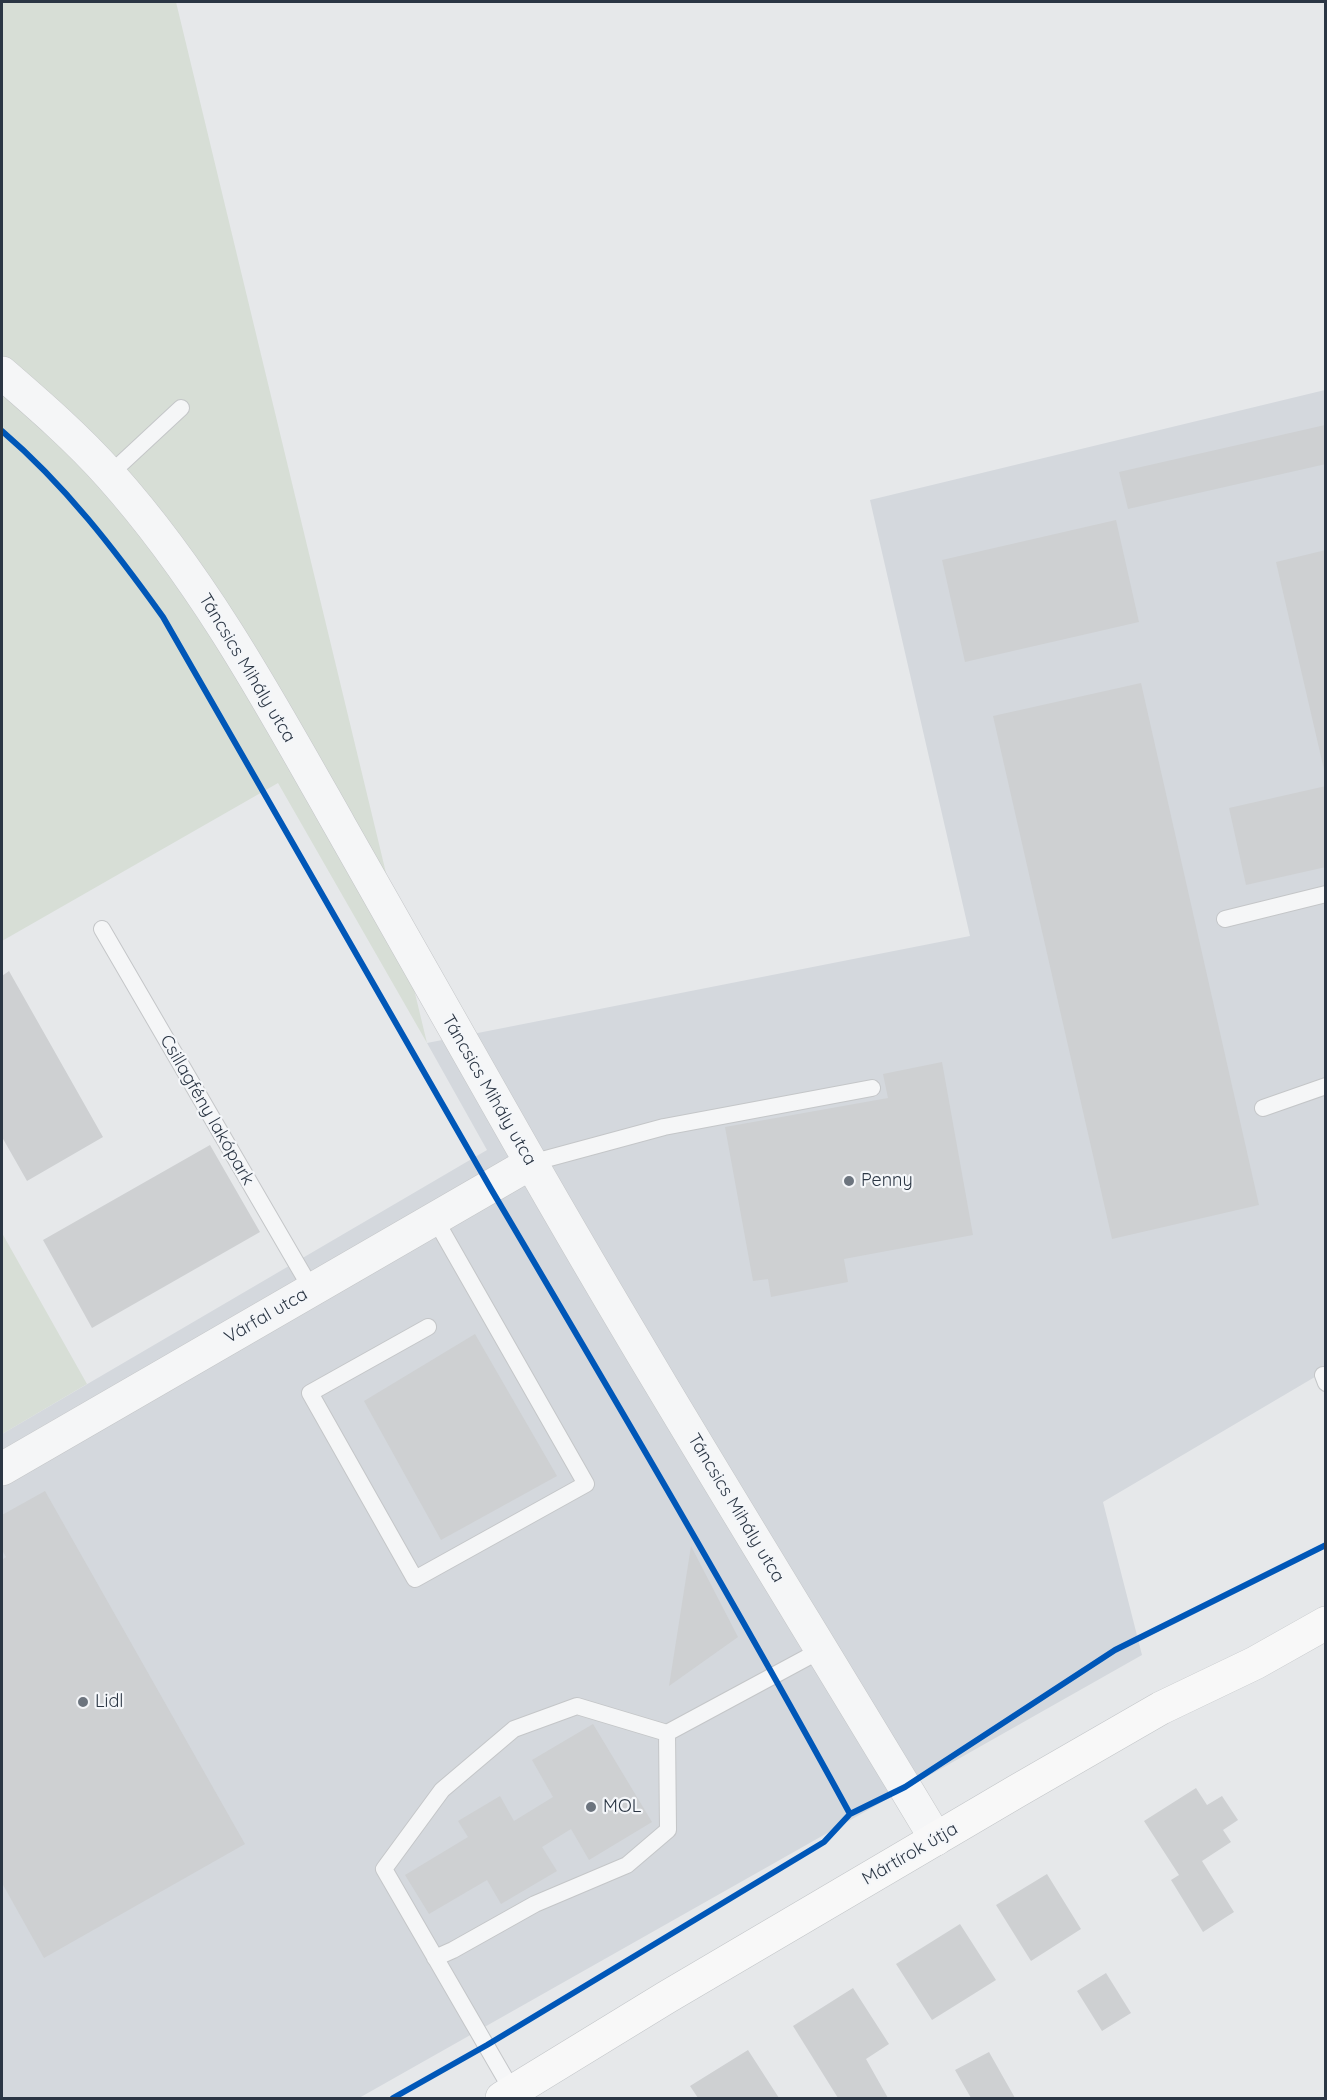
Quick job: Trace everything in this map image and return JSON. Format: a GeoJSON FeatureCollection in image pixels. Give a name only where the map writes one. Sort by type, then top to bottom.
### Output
{"type":"FeatureCollection","features":[{"type":"Feature","properties":{"kind":"main road","name":"Mártírok útja"},"geometry":{"type":"LineString","coordinates":[[508,2095],[667,1997],[1017,1791],[1161,1708],[1255,1663],[1326,1623]]}},
{"type":"Feature","properties":{"kind":"street","name":"Táncsics Mihály utca"},"geometry":{"type":"LineString","coordinates":[[2,373],[75,438],[110,474],[153,525],[251,669],[531,1163],[644,1357],[936,1839]]}},
{"type":"Feature","properties":{"kind":"street","name":"Várfal utca"},"geometry":{"type":"LineString","coordinates":[[2,1469],[531,1163]]}},
{"type":"Feature","properties":{"kind":"lane"},"geometry":{"type":"LineString","coordinates":[[110,474],[182,408]]}},
{"type":"Feature","properties":{"kind":"lane"},"geometry":{"type":"LineString","coordinates":[[1225,919],[1326,894]]}},
{"type":"Feature","properties":{"kind":"lane","name":"Csillagfény lakópark"},"geometry":{"type":"LineString","coordinates":[[102,929],[312,1290]]}},
{"type":"Feature","properties":{"kind":"lane"},"geometry":{"type":"LineString","coordinates":[[1263,1108],[1326,1086]]}},
{"type":"Feature","properties":{"kind":"lane"},"geometry":{"type":"LineString","coordinates":[[531,1163],[664,1127],[872,1088]]}},
{"type":"Feature","properties":{"kind":"lane"},"geometry":{"type":"LineString","coordinates":[[428,1326],[310,1393],[415,1579],[586,1484],[435,1219]]}},
{"type":"Feature","properties":{"kind":"lane"},"geometry":{"type":"LineString","coordinates":[[508,2095],[435,1958],[384,1869],[442,1790],[514,1730],[577,1706],[667,1733],[821,1650]]}},
{"type":"Feature","properties":{"kind":"lane"},"geometry":{"type":"LineString","coordinates":[[435,1958],[535,1904],[627,1864],[668,1830],[667,1733]]}},
{"type":"Feature","properties":{"kind":"shaded area"},"geometry":{"type":"Polygon","coordinates":[[[2,2],[176,2],[427,1043],[278,783],[2,941],[2,2]]]}},
{"type":"Feature","properties":{"kind":"shaded area"},"geometry":{"type":"Polygon","coordinates":[[[1325,390],[1325,1371],[1103,1502],[1142,1655],[359,2098],[2,2098],[2,1434],[487,1150],[427,1043],[970,936],[870,500],[1325,390]]]}},
{"type":"Feature","properties":{"kind":"shaded area"},"geometry":{"type":"Polygon","coordinates":[[[2,1233],[87,1384],[2,1434],[2,1233]]]}},
{"type":"Feature","properties":{"kind":"building"},"geometry":{"type":"Polygon","coordinates":[[[1325,425],[1326,464],[1128,509],[1119,472],[1325,425]]]}},
{"type":"Feature","properties":{"kind":"building"},"geometry":{"type":"Polygon","coordinates":[[[1116,520],[1139,622],[965,662],[942,560],[1116,520]]]}},
{"type":"Feature","properties":{"kind":"building"},"geometry":{"type":"Polygon","coordinates":[[[1326,550],[1326,774],[1325,774],[1276,562],[1326,550]]]}},
{"type":"Feature","properties":{"kind":"building"},"geometry":{"type":"Polygon","coordinates":[[[1141,683],[1259,1205],[1112,1239],[993,716],[1141,683]]]}},
{"type":"Feature","properties":{"kind":"building"},"geometry":{"type":"Polygon","coordinates":[[[1326,786],[1326,867],[1246,885],[1229,808],[1326,786]]]}},
{"type":"Feature","properties":{"kind":"building"},"geometry":{"type":"Polygon","coordinates":[[[9,971],[103,1137],[27,1181],[2,1137],[2,976],[9,971]]]}},
{"type":"Feature","properties":{"kind":"building","name":"Penny"},"geometry":{"type":"Polygon","coordinates":[[[942,1062],[973,1235],[844,1259],[848,1282],[771,1297],[768,1279],[753,1281],[725,1127],[888,1098],[883,1074],[942,1062]]]}},
{"type":"Feature","properties":{"kind":"building"},"geometry":{"type":"Polygon","coordinates":[[[210,1145],[260,1232],[92,1328],[43,1240],[210,1145]]]}},
{"type":"Feature","properties":{"kind":"building"},"geometry":{"type":"Polygon","coordinates":[[[475,1334],[557,1476],[441,1540],[364,1401],[475,1334]]]}},
{"type":"Feature","properties":{"kind":"building","name":"Lidl"},"geometry":{"type":"Polygon","coordinates":[[[45,1491],[245,1844],[44,1958],[2,1883],[2,1560],[6,1557],[2,1550],[2,1515],[45,1491]]]}},
{"type":"Feature","properties":{"kind":"building"},"geometry":{"type":"Polygon","coordinates":[[[691,1546],[738,1637],[669,1686],[691,1546]]]}},
{"type":"Feature","properties":{"kind":"building"},"geometry":{"type":"Polygon","coordinates":[[[593,1724],[652,1822],[589,1860],[571,1829],[542,1847],[557,1871],[501,1904],[487,1880],[429,1914],[405,1875],[468,1837],[458,1821],[500,1796],[514,1821],[553,1797],[532,1760],[593,1724]]]}},
{"type":"Feature","properties":{"kind":"building"},"geometry":{"type":"Polygon","coordinates":[[[1196,1788],[1207,1805],[1222,1796],[1238,1820],[1223,1830],[1231,1842],[1202,1861],[1234,1912],[1203,1932],[1171,1880],[1179,1875],[1144,1821],[1196,1788]]]}},
{"type":"Feature","properties":{"kind":"building"},"geometry":{"type":"Polygon","coordinates":[[[1047,1874],[1081,1929],[1031,1961],[996,1905],[1047,1874]]]}},
{"type":"Feature","properties":{"kind":"building"},"geometry":{"type":"Polygon","coordinates":[[[960,1924],[996,1980],[932,2020],[896,1964],[960,1924]]]}},
{"type":"Feature","properties":{"kind":"building"},"geometry":{"type":"Polygon","coordinates":[[[1106,1973],[1131,2013],[1102,2031],[1077,1991],[1106,1973]]]}},
{"type":"Feature","properties":{"kind":"building"},"geometry":{"type":"Polygon","coordinates":[[[853,1988],[889,2044],[866,2059],[888,2098],[838,2098],[793,2026],[853,1988]]]}},
{"type":"Feature","properties":{"kind":"building"},"geometry":{"type":"Polygon","coordinates":[[[748,2050],[779,2098],[698,2098],[690,2086],[748,2050]]]}},
{"type":"Feature","properties":{"kind":"building"},"geometry":{"type":"Polygon","coordinates":[[[989,2052],[1015,2098],[971,2098],[955,2070],[989,2052]]]}},
{"type":"Feature","properties":{"kind":"cycle path"},"geometry":{"type":"LineString","coordinates":[[2,431],[47,473],[88,519],[163,617],[450,1118],[718,1578],[850,1814]]}},
{"type":"Feature","properties":{"kind":"cycle path"},"geometry":{"type":"LineString","coordinates":[[393,2098],[487,2045],[824,1842],[850,1814],[905,1787],[1115,1650],[1326,1545]]}},
{"type":"Feature","properties":{"kind":"place","name":"Penny"},"geometry":{"type":"Point","coordinates":[849,1181]}},
{"type":"Feature","properties":{"kind":"place","name":"Lidl"},"geometry":{"type":"Point","coordinates":[83,1702]}},
{"type":"Feature","properties":{"kind":"place","name":"MOL"},"geometry":{"type":"Point","coordinates":[591,1807]}}]}
